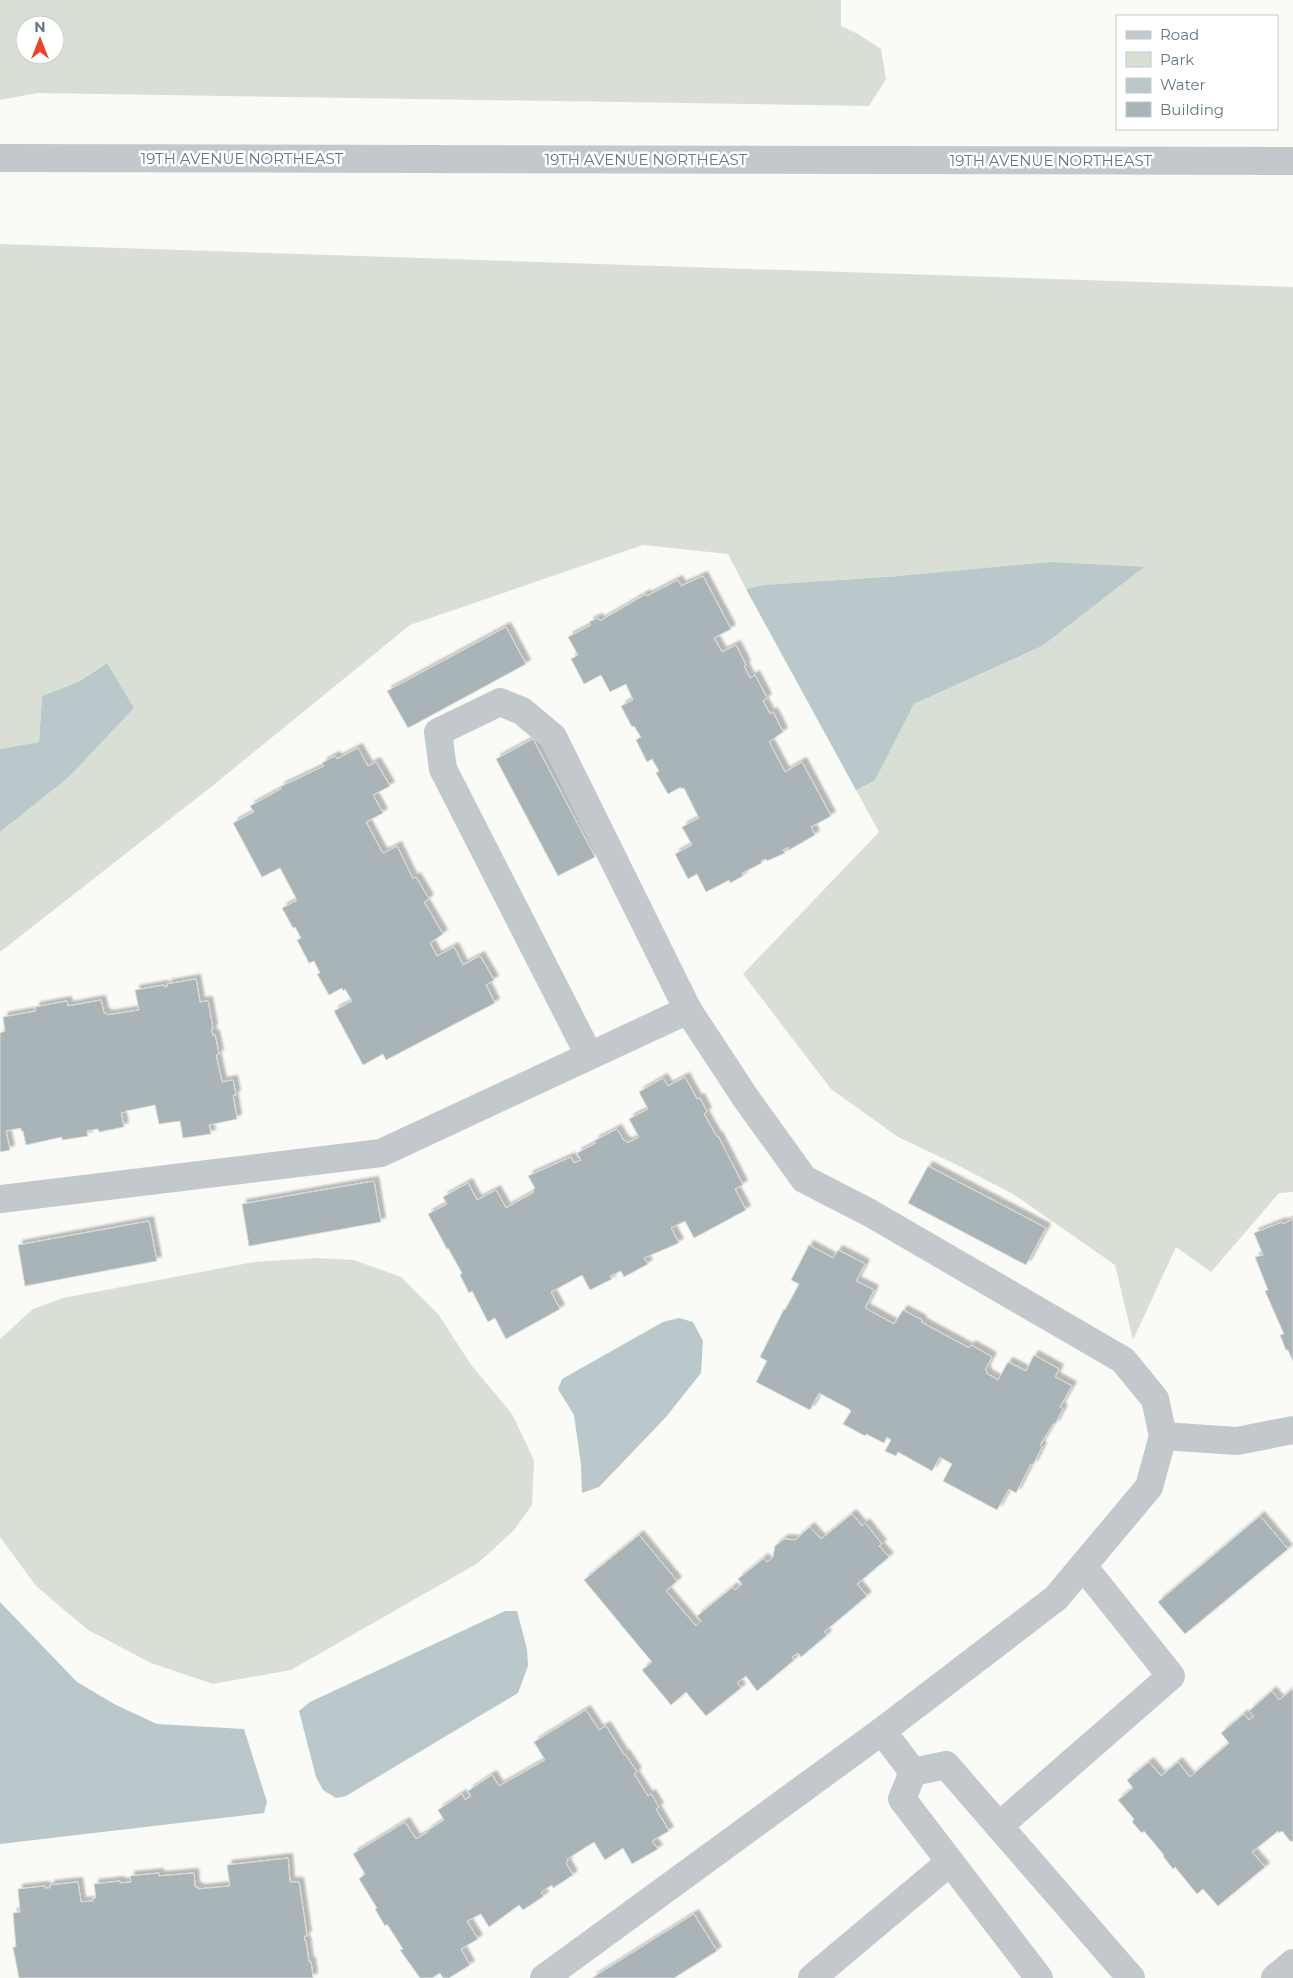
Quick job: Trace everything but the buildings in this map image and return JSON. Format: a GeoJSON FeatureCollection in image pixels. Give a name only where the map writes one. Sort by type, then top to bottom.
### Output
{"type":"FeatureCollection","features":[{"type":"Feature","properties":{"kind":"street","name":"19TH AVENUE NORTHEAST"},"geometry":{"type":"LineString","coordinates":[[0,158],[1293,162]]}},
{"type":"Feature","properties":{"kind":"street"},"geometry":{"type":"LineString","coordinates":[[544,1978],[882,1731],[1056,1598],[1148,1487],[1163,1436],[1155,1399],[1123,1360],[870,1213],[804,1179],[745,1098],[688,1010],[553,737],[522,711],[500,702],[438,732],[443,769],[588,1055]]}},
{"type":"Feature","properties":{"kind":"street"},"geometry":{"type":"LineString","coordinates":[[0,1199],[381,1153],[688,1010]]}},
{"type":"Feature","properties":{"kind":"street"},"geometry":{"type":"LineString","coordinates":[[1163,1436],[1237,1441],[1293,1430]]}},
{"type":"Feature","properties":{"kind":"street"},"geometry":{"type":"LineString","coordinates":[[999,1826],[1171,1676],[1082,1566]]}},
{"type":"Feature","properties":{"kind":"street"},"geometry":{"type":"LineString","coordinates":[[882,1731],[913,1772]]}},
{"type":"Feature","properties":{"kind":"street"},"geometry":{"type":"LineString","coordinates":[[913,1772],[946,1765],[1131,1978]]}},
{"type":"Feature","properties":{"kind":"street"},"geometry":{"type":"LineString","coordinates":[[913,1772],[902,1798],[1039,1978]]}},
{"type":"Feature","properties":{"kind":"street"},"geometry":{"type":"LineString","coordinates":[[812,1978],[950,1862]]}},
{"type":"Feature","properties":{"kind":"street"},"geometry":{"type":"LineString","coordinates":[[1275,1978],[1293,1963]]}},
{"type":"Feature","properties":{"kind":"green space"},"geometry":{"type":"Polygon","coordinates":[[[0,0],[841,0],[841,26],[858,34],[881,49],[886,79],[869,106],[37,93],[0,100],[0,0]]]}},
{"type":"Feature","properties":{"kind":"green space"},"geometry":{"type":"Polygon","coordinates":[[[0,244],[1293,287],[1293,1192],[1279,1193],[1211,1272],[1176,1247],[1133,1340],[1115,1265],[1013,1194],[898,1137],[831,1089],[743,974],[879,832],[856,790],[875,779],[914,704],[1042,646],[900,576],[763,585],[746,589],[728,554],[643,545],[410,625],[211,787],[0,952],[0,832],[69,777],[134,708],[106,663],[78,682],[42,696],[39,742],[0,749],[0,244]]]}},
{"type":"Feature","properties":{"kind":"green space"},"geometry":{"type":"Polygon","coordinates":[[[316,1258],[354,1260],[401,1277],[438,1314],[472,1366],[512,1414],[534,1460],[532,1505],[514,1530],[478,1563],[291,1670],[213,1684],[151,1663],[88,1630],[36,1586],[0,1537],[0,1339],[33,1309],[63,1298],[254,1262],[316,1258]]]}},
{"type":"Feature","properties":{"kind":"water"},"geometry":{"type":"Polygon","coordinates":[[[1051,562],[1144,567],[1042,646],[914,704],[875,780],[856,790],[746,589],[763,585],[900,576],[1051,562]]]}},
{"type":"Feature","properties":{"kind":"water"},"geometry":{"type":"Polygon","coordinates":[[[107,663],[134,708],[69,777],[0,832],[0,749],[39,742],[42,696],[78,682],[107,663]]]}},
{"type":"Feature","properties":{"kind":"water"},"geometry":{"type":"Polygon","coordinates":[[[679,1318],[693,1322],[703,1341],[701,1373],[666,1417],[599,1487],[582,1493],[581,1465],[574,1415],[558,1389],[562,1379],[663,1322],[679,1318]]]}},
{"type":"Feature","properties":{"kind":"water"},"geometry":{"type":"Polygon","coordinates":[[[0,1602],[77,1682],[116,1705],[157,1724],[244,1729],[267,1802],[264,1813],[0,1844],[0,1602]]]}},
{"type":"Feature","properties":{"kind":"water"},"geometry":{"type":"Polygon","coordinates":[[[505,1611],[517,1611],[527,1649],[528,1666],[518,1693],[346,1796],[336,1798],[323,1790],[316,1777],[299,1711],[310,1702],[505,1611]]]}}]}
